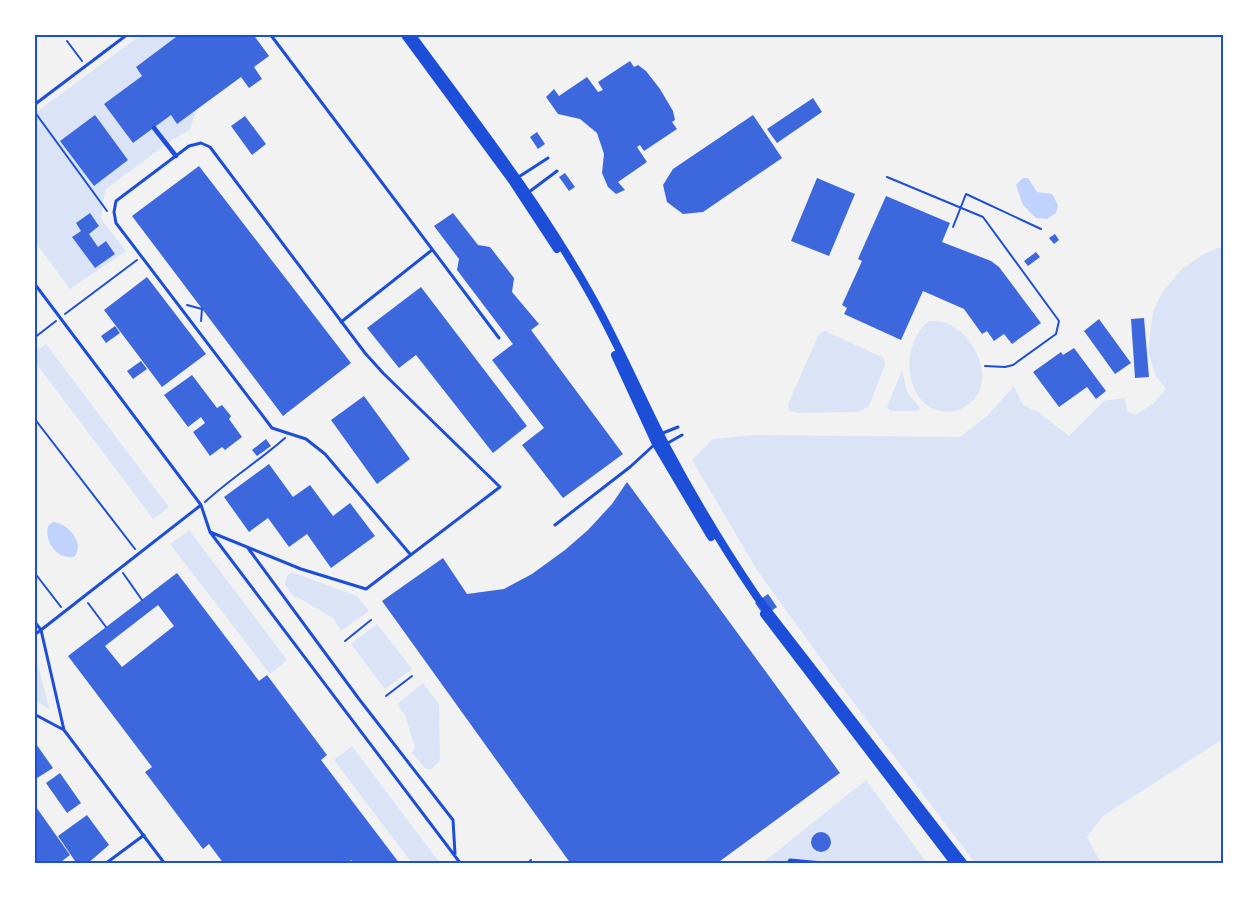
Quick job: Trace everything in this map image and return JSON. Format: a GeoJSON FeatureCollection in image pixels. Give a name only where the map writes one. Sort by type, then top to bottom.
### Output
{"type":"FeatureCollection","features":[{"type":"Feature","properties":{"kind":"street"},"geometry":{"type":"LineString","coordinates":[[404,34],[515,180]]}},
{"type":"Feature","properties":{"kind":"street"},"geometry":{"type":"LineString","coordinates":[[411,34],[515,180],[594,300],[660,435],[700,507],[757,597],[964,864]]}},
{"type":"Feature","properties":{"kind":"street"},"geometry":{"type":"LineString","coordinates":[[154,128],[176,156]]}},
{"type":"Feature","properties":{"kind":"street"},"geometry":{"type":"LineString","coordinates":[[525,195],[589,304],[619,362],[656,444],[695,511],[753,599],[955,864]]}},
{"type":"Feature","properties":{"kind":"lane"},"geometry":{"type":"LineString","coordinates":[[34,105],[129,34]]}},
{"type":"Feature","properties":{"kind":"lane"},"geometry":{"type":"LineString","coordinates":[[270,34],[499,338]]}},
{"type":"Feature","properties":{"kind":"lane"},"geometry":{"type":"LineString","coordinates":[[210,532],[301,569],[366,589],[500,487],[382,373],[210,147],[201,143],[189,146],[116,201],[114,212],[116,223],[272,428],[306,439],[325,454],[410,554]]}},
{"type":"Feature","properties":{"kind":"lane"},"geometry":{"type":"LineString","coordinates":[[515,180],[549,158]]}},
{"type":"Feature","properties":{"kind":"lane"},"geometry":{"type":"LineString","coordinates":[[525,195],[557,171]]}},
{"type":"Feature","properties":{"kind":"lane"},"geometry":{"type":"LineString","coordinates":[[341,322],[432,250]]}},
{"type":"Feature","properties":{"kind":"lane"},"geometry":{"type":"LineString","coordinates":[[34,283],[201,506],[210,532],[461,864]]}},
{"type":"Feature","properties":{"kind":"lane"},"geometry":{"type":"LineString","coordinates":[[555,525],[630,467],[656,444],[660,435],[678,427]]}},
{"type":"Feature","properties":{"kind":"lane"},"geometry":{"type":"LineString","coordinates":[[656,444],[665,444],[682,435]]}},
{"type":"Feature","properties":{"kind":"lane"},"geometry":{"type":"LineString","coordinates":[[34,635],[201,506]]}},
{"type":"Feature","properties":{"kind":"lane"},"geometry":{"type":"LineString","coordinates":[[246,547],[453,820],[455,855]]}},
{"type":"Feature","properties":{"kind":"lane"},"geometry":{"type":"LineString","coordinates":[[34,621],[41,630],[64,730],[165,864]]}},
{"type":"Feature","properties":{"kind":"lane"},"geometry":{"type":"LineString","coordinates":[[34,714],[64,730]]}},
{"type":"Feature","properties":{"kind":"lane"},"geometry":{"type":"LineString","coordinates":[[105,864],[144,835]]}},
{"type":"Feature","properties":{"kind":"lane"},"geometry":{"type":"LineString","coordinates":[[786,864],[790,860],[834,864]]}},
{"type":"Feature","properties":{"kind":"path"},"geometry":{"type":"LineString","coordinates":[[68,41],[86,67]]}},
{"type":"Feature","properties":{"kind":"path"},"geometry":{"type":"LineString","coordinates":[[34,111],[116,223]]}},
{"type":"Feature","properties":{"kind":"path"},"geometry":{"type":"LineString","coordinates":[[887,177],[983,217],[1059,321],[1056,334],[1013,365],[985,366]]}},
{"type":"Feature","properties":{"kind":"path"},"geometry":{"type":"LineString","coordinates":[[953,227],[966,194],[1041,229]]}},
{"type":"Feature","properties":{"kind":"path"},"geometry":{"type":"LineString","coordinates":[[34,338],[94,290],[142,257]]}},
{"type":"Feature","properties":{"kind":"path"},"geometry":{"type":"LineString","coordinates":[[34,417],[138,554]]}},
{"type":"Feature","properties":{"kind":"path"},"geometry":{"type":"LineString","coordinates":[[201,506],[229,480],[262,458],[290,434]]}},
{"type":"Feature","properties":{"kind":"path"},"geometry":{"type":"LineString","coordinates":[[119,569],[142,600]]}},
{"type":"Feature","properties":{"kind":"path"},"geometry":{"type":"LineString","coordinates":[[34,572],[65,611]]}},
{"type":"Feature","properties":{"kind":"path"},"geometry":{"type":"LineString","coordinates":[[83,597],[106,627]]}},
{"type":"Feature","properties":{"kind":"path"},"geometry":{"type":"LineString","coordinates":[[345,641],[371,620]]}},
{"type":"Feature","properties":{"kind":"path"},"geometry":{"type":"LineString","coordinates":[[386,696],[412,676]]}},
{"type":"Feature","properties":{"kind":"path"},"geometry":{"type":"LineString","coordinates":[[526,864],[531,860]]}},
{"type":"Feature","properties":{"kind":"shaded area"},"geometry":{"type":"Polygon","coordinates":[[[141,35],[180,35],[136,67],[142,76],[104,104],[133,143],[171,115],[196,110],[190,130],[172,140],[105,190],[101,219],[126,251],[70,289],[35,242],[35,113],[141,35]]]}},
{"type":"Feature","properties":{"kind":"shaded area"},"geometry":{"type":"Polygon","coordinates":[[[1218,248],[1224,248],[1223,739],[1103,816],[1087,837],[1101,863],[975,863],[832,674],[757,570],[692,460],[713,439],[754,435],[960,437],[987,416],[1014,386],[1023,405],[1040,413],[1069,436],[1104,401],[1125,398],[1127,411],[1135,415],[1154,403],[1166,389],[1156,376],[1148,352],[1153,311],[1162,293],[1181,270],[1202,255],[1218,248]]]}},
{"type":"Feature","properties":{"kind":"shaded area"},"geometry":{"type":"Polygon","coordinates":[[[929,321],[945,322],[957,329],[966,337],[979,358],[982,382],[979,393],[963,408],[955,411],[939,411],[926,405],[917,394],[911,380],[909,364],[912,348],[918,333],[929,321]]]}},
{"type":"Feature","properties":{"kind":"shaded area"},"geometry":{"type":"Polygon","coordinates":[[[825,331],[884,358],[885,365],[869,406],[859,412],[798,413],[789,411],[788,404],[819,334],[825,331]]]}},
{"type":"Feature","properties":{"kind":"shaded area"},"geometry":{"type":"Polygon","coordinates":[[[46,344],[169,507],[153,519],[35,362],[35,352],[46,344]]]}},
{"type":"Feature","properties":{"kind":"shaded area"},"geometry":{"type":"Polygon","coordinates":[[[902,370],[907,392],[920,408],[919,411],[890,411],[887,407],[902,370]]]}},
{"type":"Feature","properties":{"kind":"shaded area"},"geometry":{"type":"Polygon","coordinates":[[[189,530],[287,660],[270,674],[170,544],[189,530]]]}},
{"type":"Feature","properties":{"kind":"shaded area"},"geometry":{"type":"Polygon","coordinates":[[[291,572],[357,596],[369,611],[341,631],[333,618],[294,597],[285,584],[291,572]]]}},
{"type":"Feature","properties":{"kind":"shaded area"},"geometry":{"type":"Polygon","coordinates":[[[377,624],[412,669],[385,689],[351,644],[377,624]]]}},
{"type":"Feature","properties":{"kind":"shaded area"},"geometry":{"type":"Polygon","coordinates":[[[35,655],[50,710],[35,700],[35,655]]]}},
{"type":"Feature","properties":{"kind":"shaded area"},"geometry":{"type":"Polygon","coordinates":[[[423,683],[439,704],[440,757],[439,762],[431,769],[426,769],[412,753],[415,748],[405,715],[397,704],[423,683]]]}},
{"type":"Feature","properties":{"kind":"shaded area"},"geometry":{"type":"Polygon","coordinates":[[[352,746],[440,863],[412,863],[334,760],[352,746]]]}},
{"type":"Feature","properties":{"kind":"shaded area"},"geometry":{"type":"Polygon","coordinates":[[[866,780],[927,863],[761,864],[866,780]]]}},
{"type":"Feature","properties":{"kind":"water"},"geometry":{"type":"Polygon","coordinates":[[[1023,178],[1028,178],[1037,192],[1052,194],[1058,205],[1056,213],[1047,219],[1036,218],[1023,205],[1016,185],[1023,178]]]}},
{"type":"Feature","properties":{"kind":"water"},"geometry":{"type":"Polygon","coordinates":[[[53,522],[64,526],[77,540],[77,552],[74,557],[62,555],[50,543],[47,532],[48,526],[53,522]]]}},
{"type":"Feature","properties":{"kind":"building"},"geometry":{"type":"Polygon","coordinates":[[[180,34],[253,34],[269,56],[254,67],[262,79],[249,88],[241,77],[177,124],[171,115],[133,143],[104,104],[142,76],[136,67],[180,34]]]}},
{"type":"Feature","properties":{"kind":"building"},"geometry":{"type":"Polygon","coordinates":[[[630,61],[634,67],[638,65],[646,71],[660,89],[673,111],[675,120],[672,122],[677,129],[644,151],[640,145],[637,147],[647,162],[618,182],[625,190],[616,194],[608,187],[602,173],[604,154],[597,133],[580,119],[558,114],[546,97],[554,89],[559,96],[587,77],[598,92],[603,90],[598,82],[630,61]]]}},
{"type":"Feature","properties":{"kind":"building"},"geometry":{"type":"Polygon","coordinates":[[[813,98],[822,112],[777,143],[767,129],[813,98]]]}},
{"type":"Feature","properties":{"kind":"building"},"geometry":{"type":"Polygon","coordinates":[[[95,115],[128,160],[94,186],[60,141],[95,115]]]}},
{"type":"Feature","properties":{"kind":"building"},"geometry":{"type":"Polygon","coordinates":[[[753,115],[782,158],[703,212],[683,214],[667,202],[663,185],[673,169],[753,115]]]}},
{"type":"Feature","properties":{"kind":"building"},"geometry":{"type":"Polygon","coordinates":[[[245,116],[266,144],[252,155],[231,126],[245,116]]]}},
{"type":"Feature","properties":{"kind":"building"},"geometry":{"type":"Polygon","coordinates":[[[537,132],[545,144],[538,149],[530,137],[537,132]]]}},
{"type":"Feature","properties":{"kind":"building"},"geometry":{"type":"Polygon","coordinates":[[[199,166],[351,363],[283,416],[132,216],[199,166]]]}},
{"type":"Feature","properties":{"kind":"building"},"geometry":{"type":"Polygon","coordinates":[[[565,173],[575,187],[569,191],[559,177],[565,173]]]}},
{"type":"Feature","properties":{"kind":"building"},"geometry":{"type":"Polygon","coordinates":[[[817,178],[855,194],[829,256],[791,241],[817,178]]]}},
{"type":"Feature","properties":{"kind":"building"},"geometry":{"type":"Polygon","coordinates":[[[886,196],[950,223],[942,242],[991,261],[999,267],[1041,323],[1012,344],[1004,334],[994,341],[987,331],[982,334],[964,309],[923,291],[901,340],[844,314],[847,308],[842,305],[862,261],[858,259],[886,196]]]}},
{"type":"Feature","properties":{"kind":"building"},"geometry":{"type":"Polygon","coordinates":[[[90,213],[99,226],[89,234],[98,247],[106,241],[115,254],[95,268],[72,237],[81,231],[76,223],[90,213]]]}},
{"type":"Feature","properties":{"kind":"building"},"geometry":{"type":"Polygon","coordinates":[[[453,213],[478,245],[490,247],[514,278],[512,292],[539,324],[531,330],[623,454],[563,498],[522,445],[544,428],[492,360],[513,344],[457,270],[459,259],[434,226],[453,213]]]}},
{"type":"Feature","properties":{"kind":"building"},"geometry":{"type":"Polygon","coordinates":[[[1055,234],[1059,240],[1054,244],[1049,238],[1055,234]]]}},
{"type":"Feature","properties":{"kind":"building"},"geometry":{"type":"Polygon","coordinates":[[[1036,252],[1040,257],[1028,266],[1024,261],[1036,252]]]}},
{"type":"Feature","properties":{"kind":"building"},"geometry":{"type":"Polygon","coordinates":[[[147,277],[206,354],[162,387],[104,310],[147,277]]]}},
{"type":"Feature","properties":{"kind":"building"},"geometry":{"type":"Polygon","coordinates":[[[421,287],[527,426],[493,453],[416,355],[399,368],[367,328],[421,287]]]}},
{"type":"Feature","properties":{"kind":"building"},"geometry":{"type":"Polygon","coordinates":[[[1144,318],[1149,377],[1135,378],[1131,319],[1144,318]]]}},
{"type":"Feature","properties":{"kind":"building"},"geometry":{"type":"Polygon","coordinates":[[[1099,319],[1131,363],[1115,374],[1084,331],[1099,319]]]}},
{"type":"Feature","properties":{"kind":"building"},"geometry":{"type":"Polygon","coordinates":[[[115,326],[120,333],[106,343],[101,336],[115,326]]]}},
{"type":"Feature","properties":{"kind":"building"},"geometry":{"type":"Polygon","coordinates":[[[1074,348],[1106,391],[1096,399],[1087,387],[1059,407],[1033,372],[1061,352],[1063,355],[1074,348]]]}},
{"type":"Feature","properties":{"kind":"building"},"geometry":{"type":"Polygon","coordinates":[[[141,361],[147,369],[133,379],[127,371],[141,361]]]}},
{"type":"Feature","properties":{"kind":"building"},"geometry":{"type":"Polygon","coordinates":[[[192,375],[217,408],[222,405],[231,416],[229,419],[242,437],[225,450],[222,447],[210,456],[193,432],[205,423],[201,417],[188,427],[164,395],[192,375]]]}},
{"type":"Feature","properties":{"kind":"building"},"geometry":{"type":"Polygon","coordinates":[[[364,396],[410,459],[377,484],[331,420],[364,396]]]}},
{"type":"Feature","properties":{"kind":"building"},"geometry":{"type":"Polygon","coordinates":[[[266,439],[271,446],[257,456],[252,450],[266,439]]]}},
{"type":"Feature","properties":{"kind":"building"},"geometry":{"type":"Polygon","coordinates":[[[269,464],[293,497],[310,485],[333,516],[350,503],[375,536],[331,568],[307,534],[289,547],[268,518],[249,532],[224,497],[269,464]]]}},
{"type":"Feature","properties":{"kind":"building"},"geometry":{"type":"Polygon","coordinates":[[[627,482],[840,773],[716,864],[571,864],[382,601],[443,558],[467,594],[504,589],[532,574],[588,530],[612,504],[627,482]]]}},
{"type":"Feature","properties":{"kind":"building"},"geometry":{"type":"Polygon","coordinates":[[[177,573],[259,681],[267,675],[327,755],[321,760],[400,864],[354,864],[351,860],[346,864],[224,864],[209,844],[203,849],[145,772],[152,767],[68,656],[177,573]],[[158,605],[105,646],[122,667],[174,626],[158,605]]]}},
{"type":"Feature","properties":{"kind":"building"},"geometry":{"type":"Polygon","coordinates":[[[768,594],[777,607],[764,616],[755,603],[768,594]]]}},
{"type":"Feature","properties":{"kind":"building"},"geometry":{"type":"Polygon","coordinates":[[[34,741],[53,768],[34,780],[34,741]]]}},
{"type":"Feature","properties":{"kind":"building"},"geometry":{"type":"Polygon","coordinates":[[[60,773],[81,803],[67,813],[46,783],[60,773]]]}},
{"type":"Feature","properties":{"kind":"building"},"geometry":{"type":"Polygon","coordinates":[[[34,804],[70,855],[58,864],[34,864],[34,804]]]}},
{"type":"Feature","properties":{"kind":"building"},"geometry":{"type":"Polygon","coordinates":[[[87,815],[109,845],[87,864],[77,864],[58,836],[87,815]]]}},
{"type":"Feature","properties":{"kind":"building"},"geometry":{"type":"Polygon","coordinates":[[[821,832],[828,835],[831,842],[828,849],[821,852],[814,849],[811,842],[814,835],[821,832]]]}}]}
